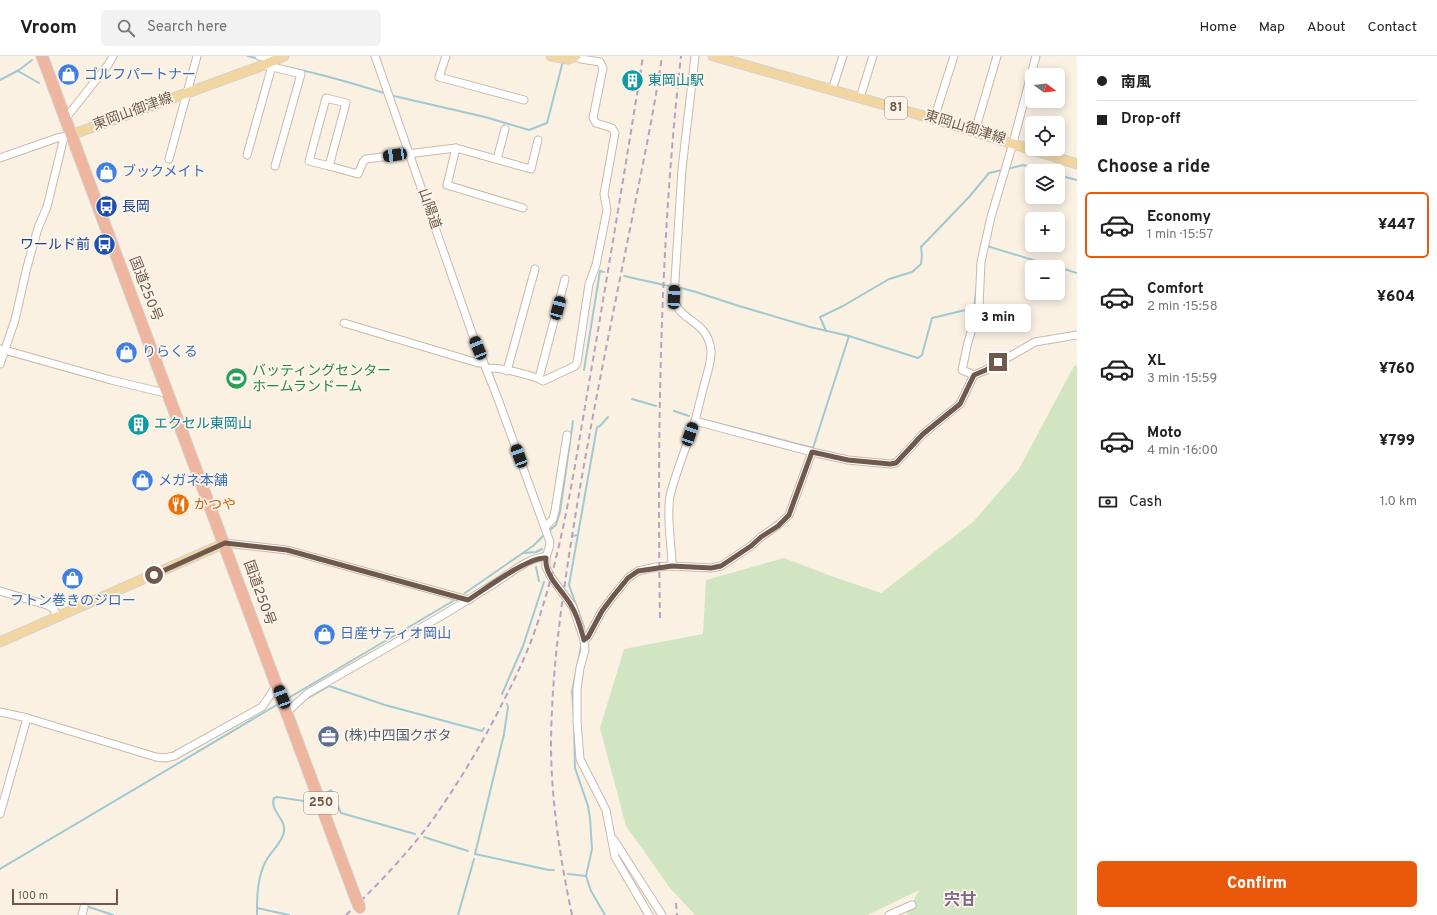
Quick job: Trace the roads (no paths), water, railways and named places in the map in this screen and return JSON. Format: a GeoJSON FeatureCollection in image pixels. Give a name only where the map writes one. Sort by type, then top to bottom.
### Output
{"type":"FeatureCollection","features":[{"type":"Feature","properties":{"kind":"highway","name":"国道250号"},"geometry":{"type":"LineString","coordinates":[[42,56],[65,119],[68,136],[169,394],[360,907]]}},
{"type":"Feature","properties":{"kind":"main road","name":"東岡山御津線"},"geometry":{"type":"LineString","coordinates":[[68,136],[270,64],[284,56]]}},
{"type":"Feature","properties":{"kind":"main road"},"geometry":{"type":"LineString","coordinates":[[551,56],[568,59],[576,56]]}},
{"type":"Feature","properties":{"kind":"main road","name":"東岡山御津線"},"geometry":{"type":"LineString","coordinates":[[713,56],[726,58],[975,131],[1077,164]]}},
{"type":"Feature","properties":{"kind":"main road"},"geometry":{"type":"LineString","coordinates":[[0,642],[225,543]]}},
{"type":"Feature","properties":{"kind":"street"},"geometry":{"type":"LineString","coordinates":[[65,119],[108,65],[113,56]]}},
{"type":"Feature","properties":{"kind":"street"},"geometry":{"type":"LineString","coordinates":[[169,159],[197,56]]}},
{"type":"Feature","properties":{"kind":"street"},"geometry":{"type":"LineString","coordinates":[[259,56],[270,64],[301,74],[275,166]]}},
{"type":"Feature","properties":{"kind":"street","name":"山陽道"},"geometry":{"type":"LineString","coordinates":[[375,56],[472,333],[550,542],[546,558]]}},
{"type":"Feature","properties":{"kind":"street"},"geometry":{"type":"LineString","coordinates":[[446,56],[439,77],[524,100]]}},
{"type":"Feature","properties":{"kind":"street"},"geometry":{"type":"LineString","coordinates":[[344,323],[485,366],[539,378],[543,381],[575,366],[577,362],[589,284],[596,265],[607,210],[604,194],[614,133],[612,128],[596,123],[593,118],[603,68],[600,62],[581,59],[576,56]]}},
{"type":"Feature","properties":{"kind":"street"},"geometry":{"type":"LineString","coordinates":[[672,566],[670,499],[695,421],[710,362],[710,348],[707,336],[701,327],[686,317],[675,304],[674,291],[682,169],[695,56]]}},
{"type":"Feature","properties":{"kind":"street"},"geometry":{"type":"LineString","coordinates":[[832,90],[843,56]]}},
{"type":"Feature","properties":{"kind":"street"},"geometry":{"type":"LineString","coordinates":[[860,98],[873,56]]}},
{"type":"Feature","properties":{"kind":"street"},"geometry":{"type":"LineString","coordinates":[[934,119],[954,56]]}},
{"type":"Feature","properties":{"kind":"street"},"geometry":{"type":"LineString","coordinates":[[975,131],[997,56]]}},
{"type":"Feature","properties":{"kind":"street"},"geometry":{"type":"LineString","coordinates":[[974,375],[962,370],[968,342],[979,307],[981,262],[998,189],[1013,143],[1036,56]]}},
{"type":"Feature","properties":{"kind":"street"},"geometry":{"type":"LineString","coordinates":[[247,155],[270,64]]}},
{"type":"Feature","properties":{"kind":"street"},"geometry":{"type":"LineString","coordinates":[[329,166],[346,103],[326,98],[309,161],[358,174],[362,162],[366,159],[453,148],[531,169],[538,140]]}},
{"type":"Feature","properties":{"kind":"street"},"geometry":{"type":"LineString","coordinates":[[497,159],[505,129]]}},
{"type":"Feature","properties":{"kind":"street"},"geometry":{"type":"LineString","coordinates":[[0,158],[57,138],[68,136],[47,207],[38,228],[27,267],[15,320],[2,350],[0,364]]}},
{"type":"Feature","properties":{"kind":"street"},"geometry":{"type":"LineString","coordinates":[[453,148],[447,185],[522,208]]}},
{"type":"Feature","properties":{"kind":"street"},"geometry":{"type":"LineString","coordinates":[[507,371],[535,269]]}},
{"type":"Feature","properties":{"kind":"street"},"geometry":{"type":"LineString","coordinates":[[539,378],[565,280]]}},
{"type":"Feature","properties":{"kind":"street"},"geometry":{"type":"LineString","coordinates":[[695,421],[848,460],[890,464],[896,463],[923,434],[960,404],[974,375],[986,370],[1035,342],[1077,335]]}},
{"type":"Feature","properties":{"kind":"street"},"geometry":{"type":"LineString","coordinates":[[2,350],[111,380],[169,394]]}},
{"type":"Feature","properties":{"kind":"street"},"geometry":{"type":"LineString","coordinates":[[545,528],[553,519],[555,511],[566,435]]}},
{"type":"Feature","properties":{"kind":"street"},"geometry":{"type":"LineString","coordinates":[[584,640],[588,637],[610,600],[628,578],[638,571],[672,566],[711,568],[721,566],[778,526],[789,515],[812,452]]}},
{"type":"Feature","properties":{"kind":"street"},"geometry":{"type":"LineString","coordinates":[[225,543],[287,550],[468,600]]}},
{"type":"Feature","properties":{"kind":"street"},"geometry":{"type":"LineString","coordinates":[[286,710],[308,693],[468,600],[527,562],[541,557],[546,558],[546,567],[551,577],[573,607],[584,640],[585,650],[580,668],[577,689],[577,721],[580,759],[606,810],[615,857],[649,915]]}},
{"type":"Feature","properties":{"kind":"street"},"geometry":{"type":"LineString","coordinates":[[0,591],[47,605],[53,608],[58,617]]}},
{"type":"Feature","properties":{"kind":"street"},"geometry":{"type":"LineString","coordinates":[[0,712],[27,718],[156,757],[165,758],[174,756],[262,707],[273,691],[276,682]]}},
{"type":"Feature","properties":{"kind":"street"},"geometry":{"type":"LineString","coordinates":[[0,814],[27,718]]}},
{"type":"Feature","properties":{"kind":"street"},"geometry":{"type":"LineString","coordinates":[[611,835],[662,915]]}},
{"type":"Feature","properties":{"kind":"street"},"geometry":{"type":"LineString","coordinates":[[889,915],[912,905]]}},
{"type":"Feature","properties":{"kind":"street"},"geometry":{"type":"LineString","coordinates":[[82,915],[84,907]]}},
{"type":"Feature","properties":{"kind":"waterway"},"geometry":{"type":"LineString","coordinates":[[248,56],[259,59]]}},
{"type":"Feature","properties":{"kind":"waterway"},"geometry":{"type":"LineString","coordinates":[[0,80],[19,70],[32,60]]}},
{"type":"Feature","properties":{"kind":"waterway"},"geometry":{"type":"LineString","coordinates":[[394,96],[485,117],[529,130],[547,123],[563,61]]}},
{"type":"Feature","properties":{"kind":"waterway"},"geometry":{"type":"LineString","coordinates":[[277,65],[384,93]]}},
{"type":"Feature","properties":{"kind":"waterway"},"geometry":{"type":"LineString","coordinates":[[18,71],[39,83]]}},
{"type":"Feature","properties":{"kind":"waterway"},"geometry":{"type":"LineString","coordinates":[[1008,169],[1025,166]]}},
{"type":"Feature","properties":{"kind":"waterway"},"geometry":{"type":"LineString","coordinates":[[826,331],[820,317],[843,306],[889,279],[912,272],[921,264],[921,247],[969,197],[989,173],[1002,170]]}},
{"type":"Feature","properties":{"kind":"waterway"},"geometry":{"type":"LineString","coordinates":[[1065,177],[1077,180]]}},
{"type":"Feature","properties":{"kind":"waterway"},"geometry":{"type":"LineString","coordinates":[[987,246],[1033,260]]}},
{"type":"Feature","properties":{"kind":"waterway"},"geometry":{"type":"LineString","coordinates":[[1065,269],[1077,273]]}},
{"type":"Feature","properties":{"kind":"waterway"},"geometry":{"type":"LineString","coordinates":[[584,370],[600,271],[604,272]]}},
{"type":"Feature","properties":{"kind":"waterway"},"geometry":{"type":"LineString","coordinates":[[624,276],[669,286]]}},
{"type":"Feature","properties":{"kind":"waterway"},"geometry":{"type":"LineString","coordinates":[[681,288],[810,327],[849,336],[918,358],[922,355],[932,318],[974,308],[977,285]]}},
{"type":"Feature","properties":{"kind":"waterway"},"geometry":{"type":"LineString","coordinates":[[701,419],[813,448],[849,336]]}},
{"type":"Feature","properties":{"kind":"waterway"},"geometry":{"type":"LineString","coordinates":[[632,399],[656,406]]}},
{"type":"Feature","properties":{"kind":"waterway"},"geometry":{"type":"LineString","coordinates":[[674,411],[689,416]]}},
{"type":"Feature","properties":{"kind":"waterway"},"geometry":{"type":"LineString","coordinates":[[584,627],[569,585],[597,427],[600,426],[608,417]]}},
{"type":"Feature","properties":{"kind":"waterway"},"geometry":{"type":"LineString","coordinates":[[549,531],[556,525],[560,512],[573,421]]}},
{"type":"Feature","properties":{"kind":"waterway"},"geometry":{"type":"LineString","coordinates":[[465,593],[533,546],[545,534]]}},
{"type":"Feature","properties":{"kind":"waterway"},"geometry":{"type":"LineString","coordinates":[[572,536],[578,535]]}},
{"type":"Feature","properties":{"kind":"waterway"},"geometry":{"type":"LineString","coordinates":[[524,553],[536,552],[542,549]]}},
{"type":"Feature","properties":{"kind":"waterway"},"geometry":{"type":"LineString","coordinates":[[536,567],[539,581]]}},
{"type":"Feature","properties":{"kind":"waterway"},"geometry":{"type":"LineString","coordinates":[[502,694],[523,646],[544,582]]}},
{"type":"Feature","properties":{"kind":"waterway"},"geometry":{"type":"LineString","coordinates":[[285,700],[453,601]]}},
{"type":"Feature","properties":{"kind":"waterway"},"geometry":{"type":"LineString","coordinates":[[574,717],[572,692],[581,647]]}},
{"type":"Feature","properties":{"kind":"waterway"},"geometry":{"type":"LineString","coordinates":[[308,698],[329,686],[385,705],[482,731],[484,728]]}},
{"type":"Feature","properties":{"kind":"waterway"},"geometry":{"type":"LineString","coordinates":[[0,869],[280,703]]}},
{"type":"Feature","properties":{"kind":"waterway"},"geometry":{"type":"LineString","coordinates":[[475,854],[504,734],[508,707],[507,704]]}},
{"type":"Feature","properties":{"kind":"waterway"},"geometry":{"type":"LineString","coordinates":[[574,726],[575,768],[588,806],[590,818],[592,849],[586,876],[591,891],[605,915]]}},
{"type":"Feature","properties":{"kind":"waterway"},"geometry":{"type":"LineString","coordinates":[[326,793],[331,790],[341,813],[415,834]]}},
{"type":"Feature","properties":{"kind":"waterway"},"geometry":{"type":"LineString","coordinates":[[257,908],[258,890],[263,866],[281,840],[284,832],[283,823],[274,807],[274,798],[277,797],[304,801]]}},
{"type":"Feature","properties":{"kind":"waterway"},"geometry":{"type":"LineString","coordinates":[[424,837],[468,851]]}},
{"type":"Feature","properties":{"kind":"waterway"},"geometry":{"type":"LineString","coordinates":[[475,854],[554,870]]}},
{"type":"Feature","properties":{"kind":"waterway"},"geometry":{"type":"LineString","coordinates":[[458,915],[474,859]]}},
{"type":"Feature","properties":{"kind":"waterway"},"geometry":{"type":"LineString","coordinates":[[568,874],[586,876]]}},
{"type":"Feature","properties":{"kind":"waterway"},"geometry":{"type":"LineString","coordinates":[[86,906],[113,915]]}},
{"type":"Feature","properties":{"kind":"waterway"},"geometry":{"type":"LineString","coordinates":[[257,915],[257,908],[289,915]]}},
{"type":"Feature","properties":{"kind":"railway"},"geometry":{"type":"LineString","coordinates":[[346,915],[401,859],[431,822],[451,793],[487,733],[503,702],[524,658],[537,624],[558,550],[571,487],[643,56]]}},
{"type":"Feature","properties":{"kind":"railway"},"geometry":{"type":"LineString","coordinates":[[572,915],[557,829],[551,764],[553,687],[558,633],[580,486],[648,140],[662,56]]}},
{"type":"Feature","properties":{"kind":"railway"},"geometry":{"type":"LineString","coordinates":[[660,618],[659,477],[664,266],[668,196],[681,56]]}},
{"type":"Feature","properties":{"kind":"railway"},"geometry":{"type":"LineString","coordinates":[[676,903],[677,915]]}},
{"type":"Feature","properties":{"kind":"place","name":"ゴルフパートナー"},"geometry":{"type":"Point","coordinates":[68,75]}},
{"type":"Feature","properties":{"kind":"place","name":"東岡山駅"},"geometry":{"type":"Point","coordinates":[633,81]}},
{"type":"Feature","properties":{"kind":"place","name":"ブックメイト"},"geometry":{"type":"Point","coordinates":[107,172]}},
{"type":"Feature","properties":{"kind":"place","name":"長岡"},"geometry":{"type":"Point","coordinates":[107,207]}},
{"type":"Feature","properties":{"kind":"place","name":"ワールド前"},"geometry":{"type":"Point","coordinates":[105,245]}},
{"type":"Feature","properties":{"kind":"place","name":"りらくる"},"geometry":{"type":"Point","coordinates":[127,352]}},
{"type":"Feature","properties":{"kind":"place","name":"バッティングセンター ホームランドーム"},"geometry":{"type":"Point","coordinates":[236,379]}},
{"type":"Feature","properties":{"kind":"place","name":"エクセル東岡山"},"geometry":{"type":"Point","coordinates":[138,424]}},
{"type":"Feature","properties":{"kind":"place","name":"メガネ本舗"},"geometry":{"type":"Point","coordinates":[143,481]}},
{"type":"Feature","properties":{"kind":"place","name":"かつや"},"geometry":{"type":"Point","coordinates":[178,505]}},
{"type":"Feature","properties":{"kind":"place","name":"フトン巻きのジロー"},"geometry":{"type":"Point","coordinates":[73,579]}},
{"type":"Feature","properties":{"kind":"place","name":"日産サティオ岡山"},"geometry":{"type":"Point","coordinates":[325,634]}},
{"type":"Feature","properties":{"kind":"place","name":"(株)中四国クボタ"},"geometry":{"type":"Point","coordinates":[329,736]}},
{"type":"Feature","properties":{"kind":"district","name":"宍甘"},"geometry":{"type":"Point","coordinates":[960,901]}}]}
